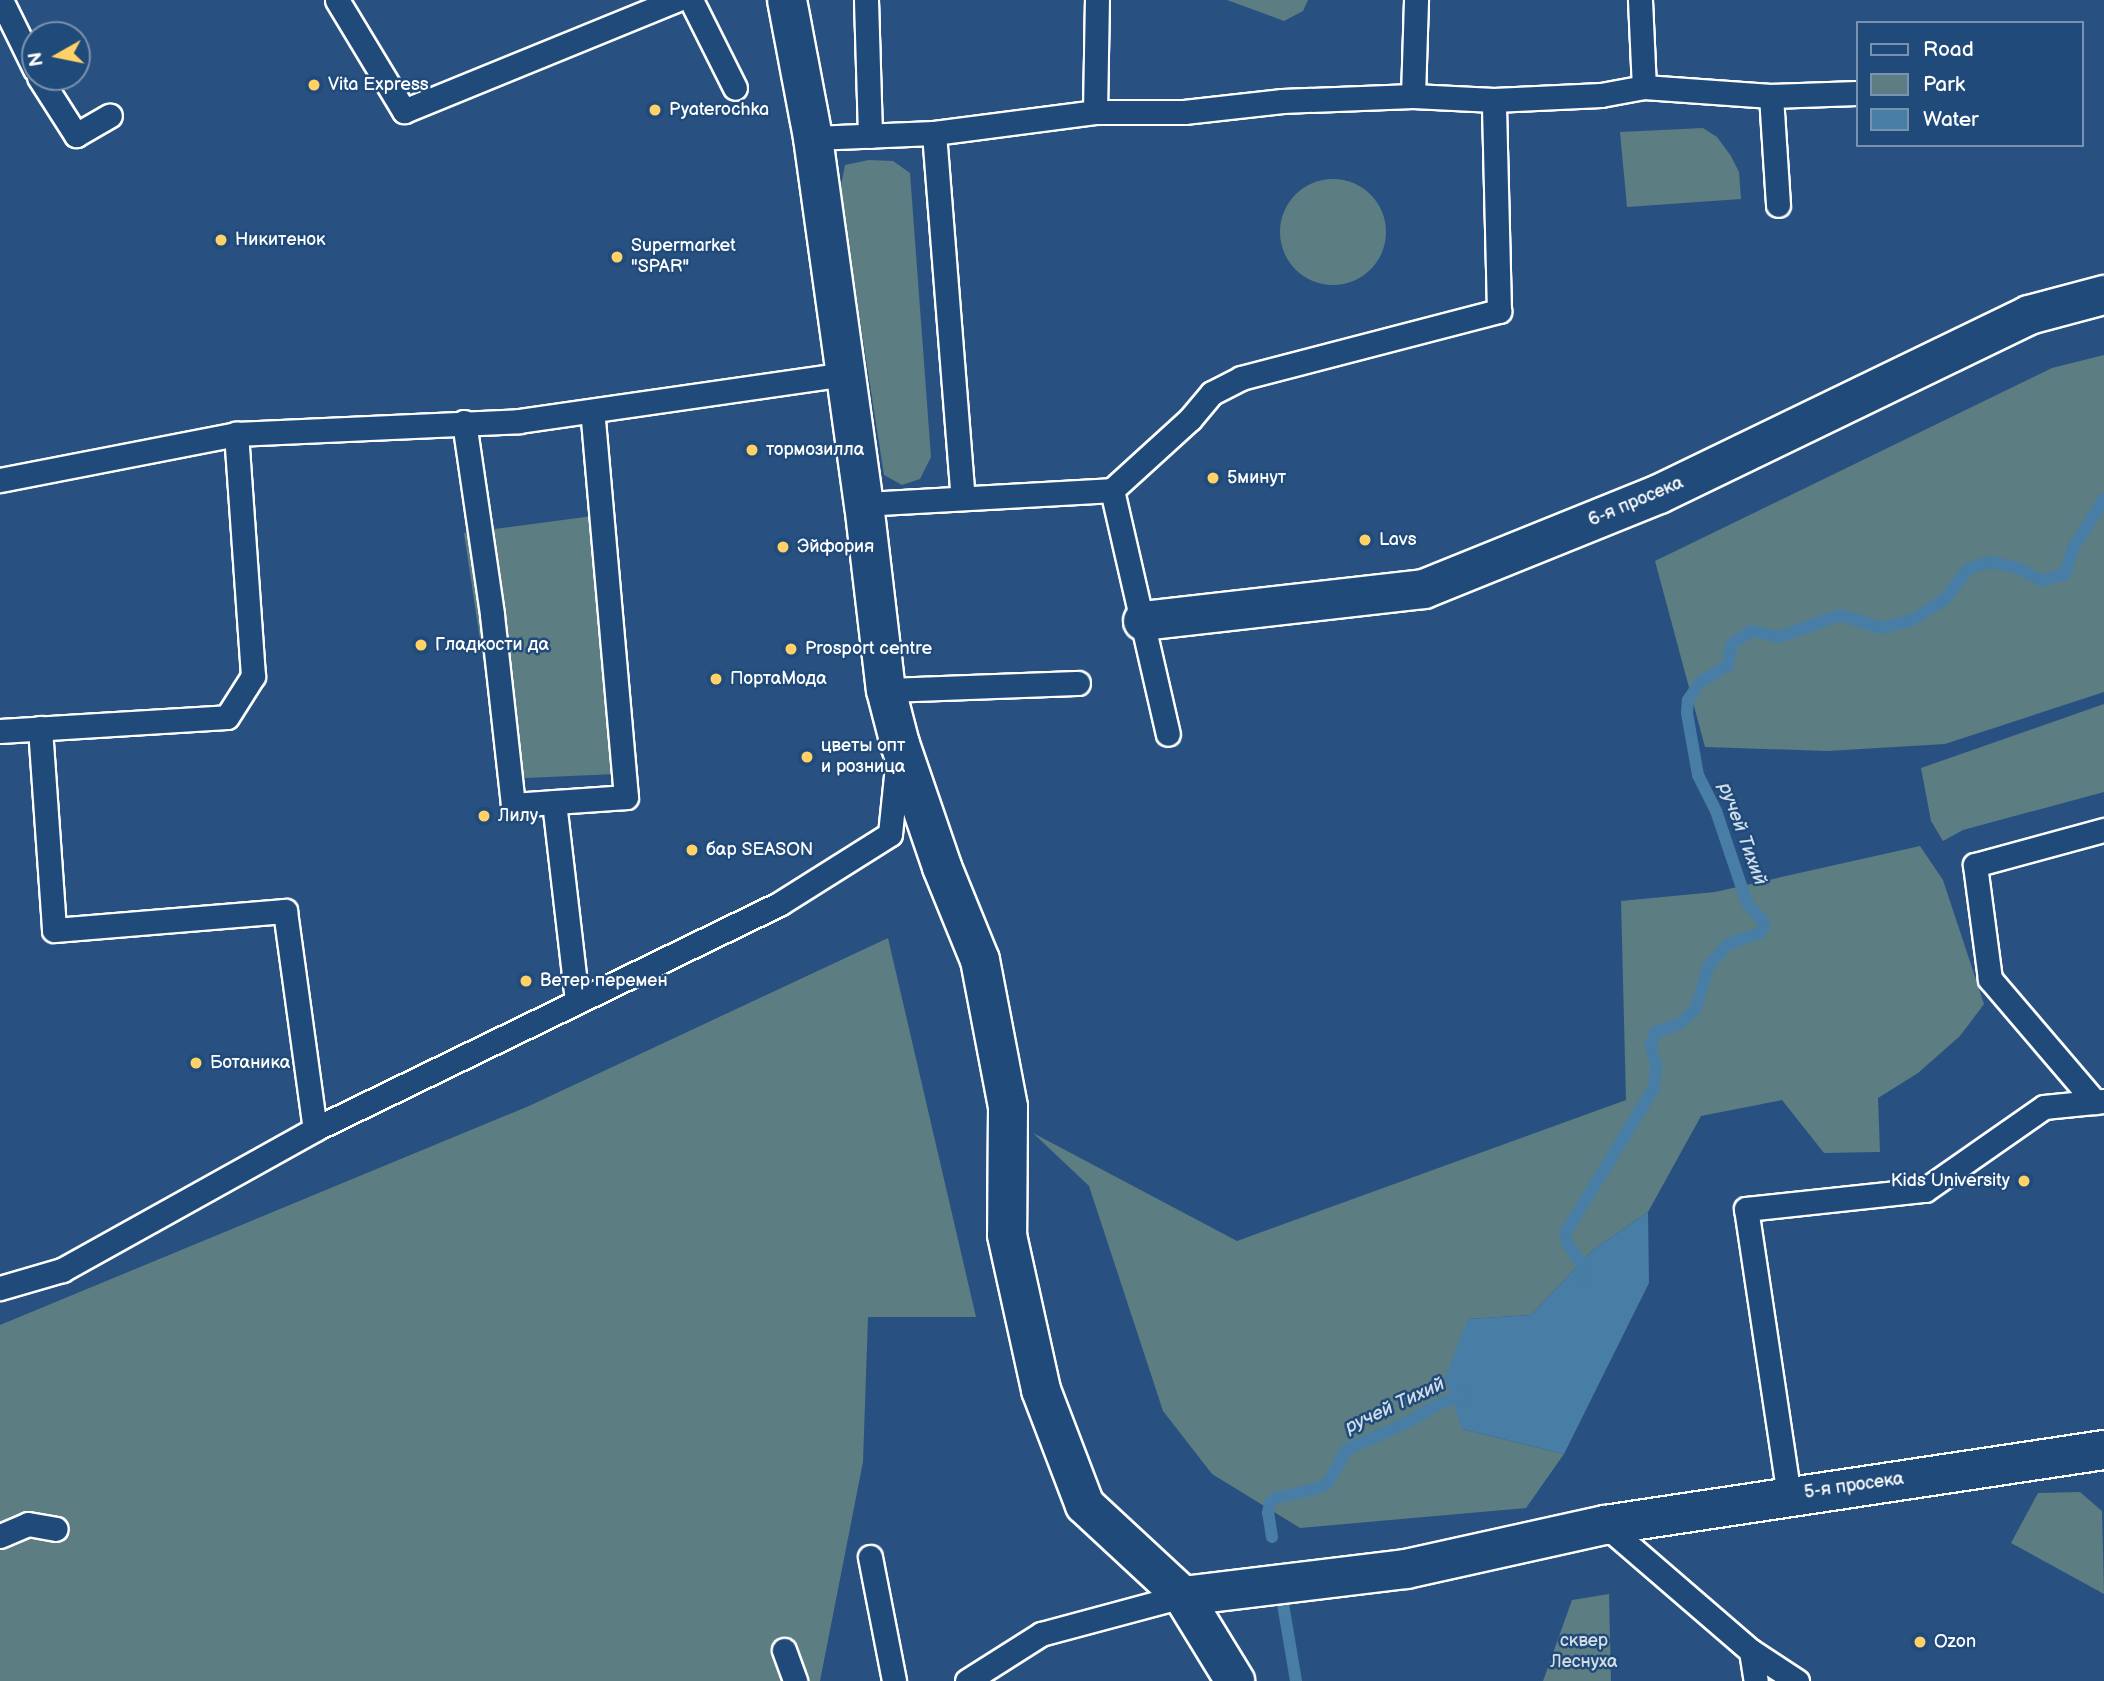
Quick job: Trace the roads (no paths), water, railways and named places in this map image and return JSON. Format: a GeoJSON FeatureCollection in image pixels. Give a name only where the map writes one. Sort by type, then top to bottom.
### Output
{"type":"FeatureCollection","features":[{"type":"Feature","properties":{"kind":"street"},"geometry":{"type":"LineString","coordinates":[[787,0],[813,138],[864,504],[886,690],[900,744],[942,867],[980,960],[1008,1107],[1007,1235],[1041,1390],[1085,1505],[1183,1596],[1235,1681]]}},
{"type":"Feature","properties":{"kind":"street","name":"6-я просека"},"geometry":{"type":"LineString","coordinates":[[1143,621],[1424,589],[1659,494],[2029,316],[2104,295]]}},
{"type":"Feature","properties":{"kind":"street","name":"5-я просека"},"geometry":{"type":"LineString","coordinates":[[1183,1596],[1406,1569],[1605,1525],[2104,1450]]}},
{"type":"Feature","properties":{"kind":"lane"},"geometry":{"type":"LineString","coordinates":[[1,0],[21,41]]}},
{"type":"Feature","properties":{"kind":"lane"},"geometry":{"type":"LineString","coordinates":[[337,0],[404,111],[676,0]]}},
{"type":"Feature","properties":{"kind":"lane"},"geometry":{"type":"LineString","coordinates":[[691,0],[735,88]]}},
{"type":"Feature","properties":{"kind":"lane"},"geometry":{"type":"LineString","coordinates":[[866,0],[870,136]]}},
{"type":"Feature","properties":{"kind":"lane"},"geometry":{"type":"LineString","coordinates":[[1095,113],[1097,0]]}},
{"type":"Feature","properties":{"kind":"lane"},"geometry":{"type":"LineString","coordinates":[[1413,96],[1416,0]]}},
{"type":"Feature","properties":{"kind":"lane"},"geometry":{"type":"LineString","coordinates":[[1640,0],[1644,87]]}},
{"type":"Feature","properties":{"kind":"lane"},"geometry":{"type":"LineString","coordinates":[[813,138],[934,133],[1095,113],[1184,112],[1282,101],[1413,96],[1494,100],[1601,95],[1644,87],[1771,96],[1856,93]]}},
{"type":"Feature","properties":{"kind":"lane"},"geometry":{"type":"LineString","coordinates":[[48,91],[76,135],[110,115]]}},
{"type":"Feature","properties":{"kind":"lane"},"geometry":{"type":"LineString","coordinates":[[1771,96],[1778,205]]}},
{"type":"Feature","properties":{"kind":"lane"},"geometry":{"type":"LineString","coordinates":[[864,504],[1112,490],[1190,419],[1213,393],[1241,378],[1499,311],[1494,100]]}},
{"type":"Feature","properties":{"kind":"lane"},"geometry":{"type":"LineString","coordinates":[[934,133],[963,498]]}},
{"type":"Feature","properties":{"kind":"lane"},"geometry":{"type":"LineString","coordinates":[[0,480],[236,434],[519,421],[844,374]]}},
{"type":"Feature","properties":{"kind":"lane"},"geometry":{"type":"LineString","coordinates":[[464,422],[492,615],[513,805],[626,797],[592,411]]}},
{"type":"Feature","properties":{"kind":"lane"},"geometry":{"type":"LineString","coordinates":[[0,731],[227,717],[253,676],[236,434]]}},
{"type":"Feature","properties":{"kind":"lane"},"geometry":{"type":"LineString","coordinates":[[1112,490],[1168,734]]}},
{"type":"Feature","properties":{"kind":"lane"},"geometry":{"type":"LineString","coordinates":[[886,690],[1078,682]]}},
{"type":"Feature","properties":{"kind":"lane"},"geometry":{"type":"LineString","coordinates":[[40,729],[54,930],[285,911],[315,1129]]}},
{"type":"Feature","properties":{"kind":"lane"},"geometry":{"type":"LineString","coordinates":[[0,1288],[62,1270],[315,1129],[577,1000],[669,960],[779,904],[890,834],[900,744]]}},
{"type":"Feature","properties":{"kind":"lane"},"geometry":{"type":"LineString","coordinates":[[554,802],[577,1000]]}},
{"type":"Feature","properties":{"kind":"lane"},"geometry":{"type":"LineString","coordinates":[[2099,1101],[1990,979],[1975,864],[2104,830]]}},
{"type":"Feature","properties":{"kind":"lane"},"geometry":{"type":"LineString","coordinates":[[1789,1496],[1746,1209],[1925,1191],[2044,1107],[2099,1101]]}},
{"type":"Feature","properties":{"kind":"lane"},"geometry":{"type":"LineString","coordinates":[[0,1536],[28,1524],[56,1529]]}},
{"type":"Feature","properties":{"kind":"lane"},"geometry":{"type":"LineString","coordinates":[[1605,1525],[1751,1651],[1797,1681]]}},
{"type":"Feature","properties":{"kind":"lane"},"geometry":{"type":"LineString","coordinates":[[870,1556],[894,1681]]}},
{"type":"Feature","properties":{"kind":"lane"},"geometry":{"type":"LineString","coordinates":[[967,1681],[1041,1634],[1183,1596]]}},
{"type":"Feature","properties":{"kind":"lane"},"geometry":{"type":"LineString","coordinates":[[784,1650],[794,1681]]}},
{"type":"Feature","properties":{"kind":"lane"},"geometry":{"type":"LineString","coordinates":[[1751,1651],[1756,1681]]}},
{"type":"Feature","properties":{"kind":"water"},"geometry":{"type":"Polygon","coordinates":[[[1648,1212],[1649,1283],[1564,1454],[1462,1429],[1445,1378],[1468,1319],[1531,1315],[1594,1249],[1648,1212]]]}},
{"type":"Feature","properties":{"kind":"waterway","name":"ручей Тихий"},"geometry":{"type":"LineString","coordinates":[[1585,1278],[1583,1266],[1567,1243],[1566,1232],[1654,1088],[1656,1066],[1651,1044],[1656,1032],[1681,1023],[1696,1008],[1708,967],[1728,944],[1760,933],[1764,927],[1763,921],[1747,903],[1716,811],[1698,775],[1687,713],[1688,700],[1700,682],[1728,665],[1731,645],[1751,631],[1779,637],[1840,615],[1881,628],[1912,620],[1944,600],[1968,569],[1990,562],[2018,568],[2041,581],[2065,574],[2073,548],[2104,499]]}},
{"type":"Feature","properties":{"kind":"waterway","name":"ручей Тихий"},"geometry":{"type":"LineString","coordinates":[[1272,1537],[1268,1513],[1270,1503],[1275,1498],[1316,1489],[1328,1483],[1346,1450],[1402,1425],[1443,1402],[1465,1395]]}},
{"type":"Feature","properties":{"kind":"waterway","name":"ручей Тихий"},"geometry":{"type":"LineString","coordinates":[[1283,1604],[1296,1681]]}},
{"type":"Feature","properties":{"kind":"place","name":"Vita Express"},"geometry":{"type":"Point","coordinates":[314,85]}},
{"type":"Feature","properties":{"kind":"place","name":"Pyaterochka"},"geometry":{"type":"Point","coordinates":[655,110]}},
{"type":"Feature","properties":{"kind":"place","name":"Никитенок"},"geometry":{"type":"Point","coordinates":[221,240]}},
{"type":"Feature","properties":{"kind":"place","name":"Supermarket \"SPAR\""},"geometry":{"type":"Point","coordinates":[617,257]}},
{"type":"Feature","properties":{"kind":"place","name":"тормозилла"},"geometry":{"type":"Point","coordinates":[752,450]}},
{"type":"Feature","properties":{"kind":"place","name":"5минут"},"geometry":{"type":"Point","coordinates":[1213,478]}},
{"type":"Feature","properties":{"kind":"place","name":"Lavs"},"geometry":{"type":"Point","coordinates":[1365,540]}},
{"type":"Feature","properties":{"kind":"place","name":"Эйфория"},"geometry":{"type":"Point","coordinates":[783,547]}},
{"type":"Feature","properties":{"kind":"place","name":"Гладкости да"},"geometry":{"type":"Point","coordinates":[421,645]}},
{"type":"Feature","properties":{"kind":"place","name":"Prosport centre"},"geometry":{"type":"Point","coordinates":[791,649]}},
{"type":"Feature","properties":{"kind":"place","name":"ПортаМода"},"geometry":{"type":"Point","coordinates":[716,679]}},
{"type":"Feature","properties":{"kind":"place","name":"цветы опт и розница"},"geometry":{"type":"Point","coordinates":[807,757]}},
{"type":"Feature","properties":{"kind":"place","name":"Лилу"},"geometry":{"type":"Point","coordinates":[484,816]}},
{"type":"Feature","properties":{"kind":"place","name":"бар SEASON"},"geometry":{"type":"Point","coordinates":[692,850]}},
{"type":"Feature","properties":{"kind":"place","name":"Ветер перемен"},"geometry":{"type":"Point","coordinates":[526,981]}},
{"type":"Feature","properties":{"kind":"place","name":"Ботаника"},"geometry":{"type":"Point","coordinates":[196,1063]}},
{"type":"Feature","properties":{"kind":"place","name":"Kids University"},"geometry":{"type":"Point","coordinates":[2024,1181]}},
{"type":"Feature","properties":{"kind":"place","name":"Ozon"},"geometry":{"type":"Point","coordinates":[1920,1642]}},
{"type":"Feature","properties":{"kind":"park label","name":"сквер Леснуха"},"geometry":{"type":"Point","coordinates":[1584,1652]}}]}
